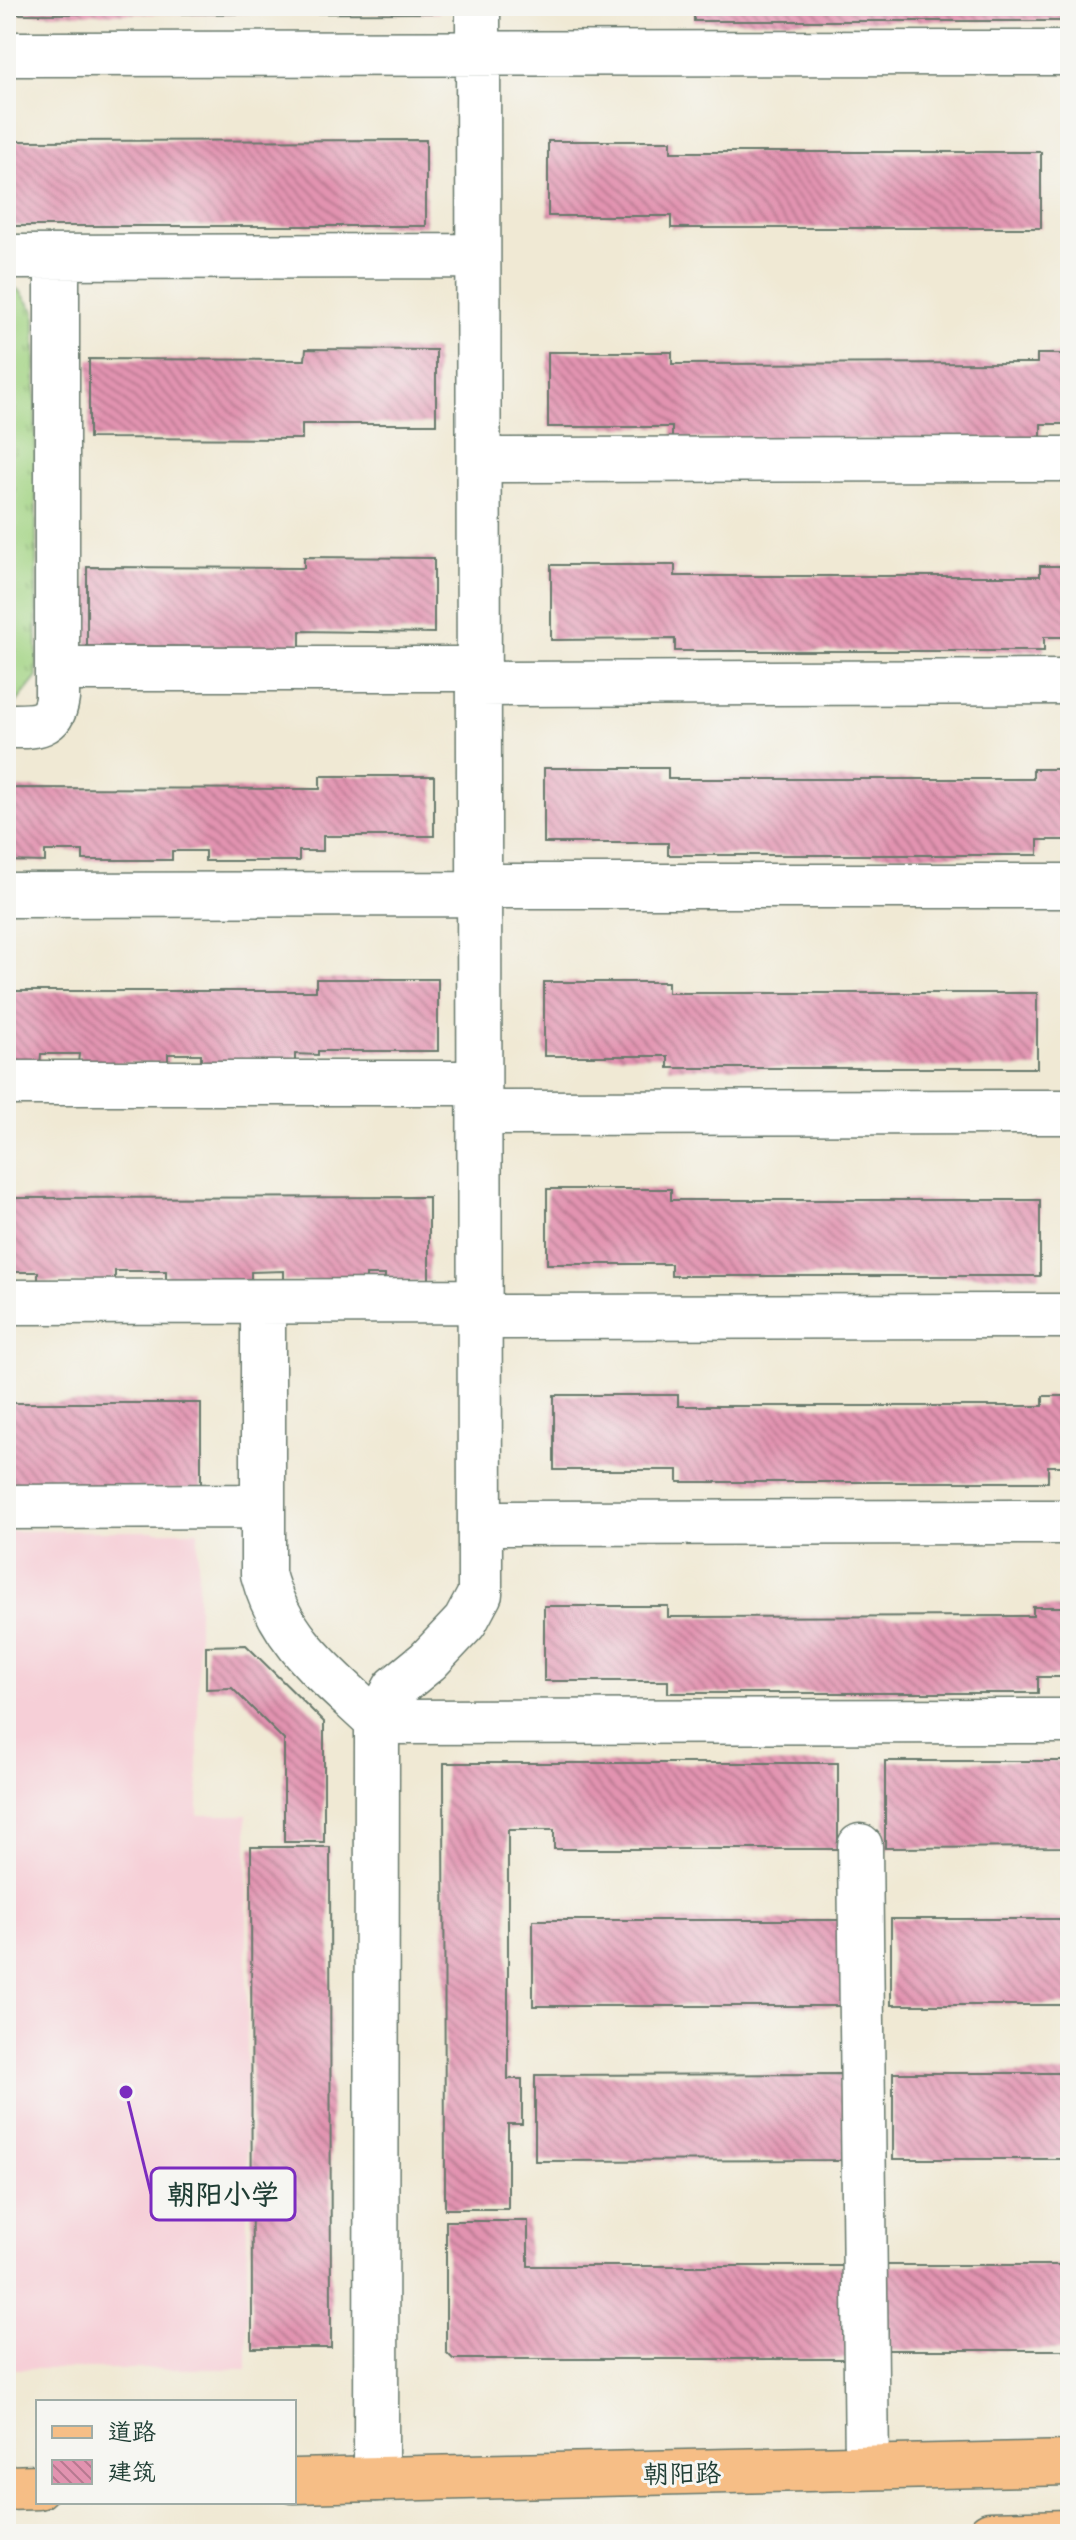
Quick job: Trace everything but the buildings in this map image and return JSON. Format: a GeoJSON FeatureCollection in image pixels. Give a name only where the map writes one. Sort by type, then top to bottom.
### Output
{"type":"FeatureCollection","features":[{"type":"Feature","properties":{"kind":"main road","name":"朝阳路"},"geometry":{"type":"LineString","coordinates":[[296,2481],[1070,2463]]}},
{"type":"Feature","properties":{"kind":"main road"},"geometry":{"type":"LineString","coordinates":[[6,2488],[36,2487]]}},
{"type":"Feature","properties":{"kind":"main road"},"geometry":{"type":"LineString","coordinates":[[990,2534],[1070,2532]]}},
{"type":"Feature","properties":{"kind":"lane"},"geometry":{"type":"LineString","coordinates":[[376,2479],[377,1722],[395,1688],[428,1661],[465,1622],[480,1594],[478,6]]}},
{"type":"Feature","properties":{"kind":"lane"},"geometry":{"type":"LineString","coordinates":[[6,54],[1070,53]]}},
{"type":"Feature","properties":{"kind":"lane"},"geometry":{"type":"LineString","coordinates":[[6,257],[478,256]]}},
{"type":"Feature","properties":{"kind":"lane"},"geometry":{"type":"LineString","coordinates":[[6,726],[32,726],[43,722],[53,715],[57,698],[57,257]]}},
{"type":"Feature","properties":{"kind":"lane"},"geometry":{"type":"LineString","coordinates":[[479,460],[1070,459]]}},
{"type":"Feature","properties":{"kind":"lane"},"geometry":{"type":"LineString","coordinates":[[57,669],[1070,682]]}},
{"type":"Feature","properties":{"kind":"lane"},"geometry":{"type":"LineString","coordinates":[[6,895],[1070,886]]}},
{"type":"Feature","properties":{"kind":"lane"},"geometry":{"type":"LineString","coordinates":[[6,1083],[1070,1112]]}},
{"type":"Feature","properties":{"kind":"lane"},"geometry":{"type":"LineString","coordinates":[[6,1302],[263,1302],[480,1309],[1070,1316]]}},
{"type":"Feature","properties":{"kind":"lane"},"geometry":{"type":"LineString","coordinates":[[263,1302],[263,1574],[280,1618],[296,1644],[377,1722],[1070,1721]]}},
{"type":"Feature","properties":{"kind":"lane"},"geometry":{"type":"LineString","coordinates":[[6,1507],[263,1506]]}},
{"type":"Feature","properties":{"kind":"lane"},"geometry":{"type":"LineString","coordinates":[[480,1523],[1070,1522]]}},
{"type":"Feature","properties":{"kind":"lane"},"geometry":{"type":"LineString","coordinates":[[860,1846],[867,2467]]}},
{"type":"Feature","properties":{"kind":"shaded area"},"geometry":{"type":"Polygon","coordinates":[[[6,1531],[198,1531],[198,1815],[247,1815],[247,2369],[6,2369],[6,1531]]]}},
{"type":"Feature","properties":{"kind":"green space"},"geometry":{"type":"Polygon","coordinates":[[[6,283],[20,291],[35,312],[37,677],[13,707],[6,707],[6,283]]]}},
{"type":"Feature","properties":{"kind":"place","name":"朝阳小学"},"geometry":{"type":"Point","coordinates":[126,2092]}}]}
